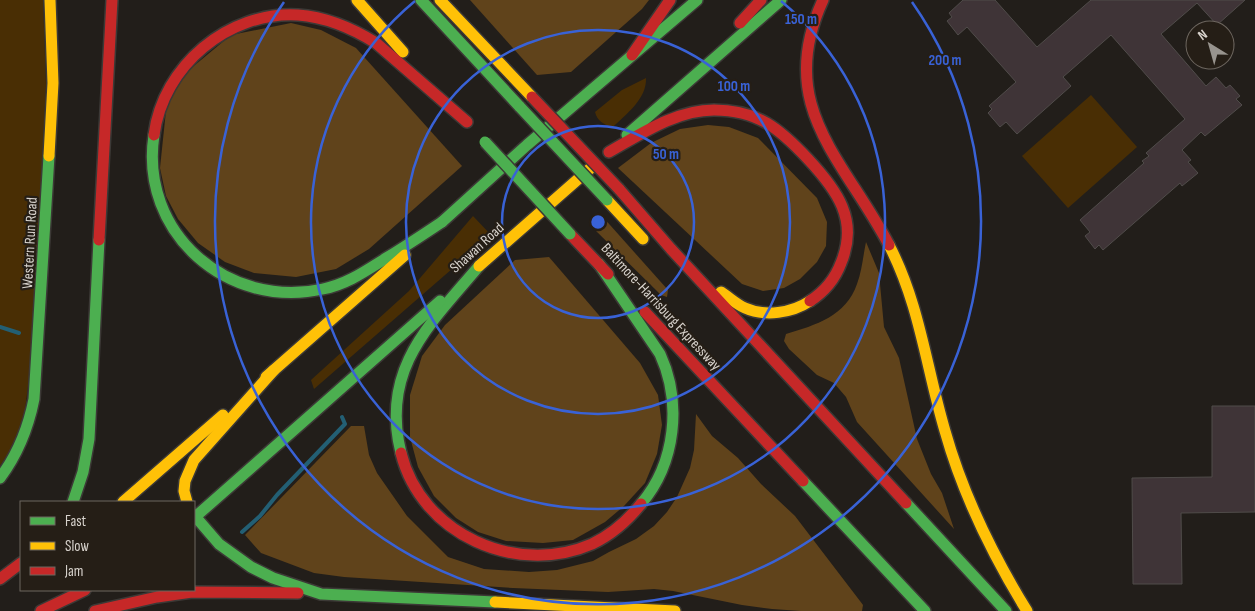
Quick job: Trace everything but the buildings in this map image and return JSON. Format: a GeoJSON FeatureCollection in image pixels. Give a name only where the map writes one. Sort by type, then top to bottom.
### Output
{"type":"FeatureCollection","features":[{"type":"Feature","properties":{"kind":"main road","name":"Western Run Road"},"geometry":{"type":"LineString","coordinates":[[0,478],[22,445],[31,419],[36,386],[40,344],[53,83],[50,0]]}},
{"type":"Feature","properties":{"kind":"main road"},"geometry":{"type":"LineString","coordinates":[[72,501],[79,488],[86,465],[89,439],[112,0]]}},
{"type":"Feature","properties":{"kind":"main road","name":"Baltimore-Harrisburg Expressway"},"geometry":{"type":"LineString","coordinates":[[357,0],[570,234],[925,611]]}},
{"type":"Feature","properties":{"kind":"main road"},"geometry":{"type":"LineString","coordinates":[[421,0],[653,249]]}},
{"type":"Feature","properties":{"kind":"main road"},"geometry":{"type":"LineString","coordinates":[[440,0],[532,96],[1006,611]]}},
{"type":"Feature","properties":{"kind":"main road"},"geometry":{"type":"LineString","coordinates":[[451,0],[477,37]]}},
{"type":"Feature","properties":{"kind":"main road"},"geometry":{"type":"LineString","coordinates":[[632,55],[670,0]]}},
{"type":"Feature","properties":{"kind":"main road"},"geometry":{"type":"LineString","coordinates":[[125,501],[534,139],[697,0]]}},
{"type":"Feature","properties":{"kind":"main road"},"geometry":{"type":"LineString","coordinates":[[669,98],[761,0]]}},
{"type":"Feature","properties":{"kind":"main road","name":"Shawan Road"},"geometry":{"type":"LineString","coordinates":[[195,516],[780,0]]}},
{"type":"Feature","properties":{"kind":"main road"},"geometry":{"type":"LineString","coordinates":[[823,0],[816,13],[807,57],[807,82],[818,128],[829,150],[881,228],[902,272],[915,310],[944,428],[958,474],[984,537],[998,565],[1026,611]]}},
{"type":"Feature","properties":{"kind":"main road"},"geometry":{"type":"LineString","coordinates":[[442,222],[361,274],[340,284],[289,294],[252,288],[233,281],[214,270],[199,258],[173,230],[165,215],[153,180],[152,151],[154,125],[166,91],[190,58],[204,45],[235,27],[254,20],[290,15],[312,16],[349,27],[376,43],[476,132]]}},
{"type":"Feature","properties":{"kind":"main road"},"geometry":{"type":"LineString","coordinates":[[609,152],[679,115],[714,110],[744,114],[760,120],[786,136],[829,181],[837,193],[847,220],[849,236],[840,269],[830,285],[820,296],[804,305],[787,311],[754,311],[738,304],[671,249]]}},
{"type":"Feature","properties":{"kind":"main road"},"geometry":{"type":"LineString","coordinates":[[479,266],[428,329],[404,368],[396,404],[398,441],[402,460],[418,494],[430,510],[443,522],[478,544],[498,551],[534,557],[573,551],[604,538],[619,528],[634,516],[655,488],[670,451],[674,428],[674,405],[670,384],[658,350],[599,264]]}},
{"type":"Feature","properties":{"kind":"main road"},"geometry":{"type":"LineString","coordinates":[[187,501],[183,487],[186,474],[194,460],[274,370]]}},
{"type":"Feature","properties":{"kind":"main road"},"geometry":{"type":"LineString","coordinates":[[195,518],[228,551],[254,568],[272,577],[322,594]]}},
{"type":"Feature","properties":{"kind":"main road"},"geometry":{"type":"LineString","coordinates":[[0,579],[20,564]]}},
{"type":"Feature","properties":{"kind":"main road"},"geometry":{"type":"LineString","coordinates":[[0,588],[20,577]]}},
{"type":"Feature","properties":{"kind":"main road"},"geometry":{"type":"LineString","coordinates":[[42,611],[83,591]]}},
{"type":"Feature","properties":{"kind":"main road"},"geometry":{"type":"LineString","coordinates":[[95,611],[157,597],[192,592],[322,594],[675,611]]}},
{"type":"Feature","properties":{"kind":"shaded area"},"geometry":{"type":"Polygon","coordinates":[[[0,0],[43,0],[46,85],[33,346],[24,418],[17,440],[0,466],[0,0]]]}},
{"type":"Feature","properties":{"kind":"shaded area"},"geometry":{"type":"Polygon","coordinates":[[[470,0],[649,0],[642,9],[571,72],[537,75],[470,0]]]}},
{"type":"Feature","properties":{"kind":"shaded area"},"geometry":{"type":"Polygon","coordinates":[[[291,23],[321,30],[356,48],[462,166],[369,249],[336,269],[296,277],[254,273],[225,262],[198,243],[178,219],[166,196],[160,168],[167,101],[189,70],[231,35],[291,23]]]}},
{"type":"Feature","properties":{"kind":"shaded area"},"geometry":{"type":"Polygon","coordinates":[[[646,78],[643,93],[639,99],[629,112],[612,128],[599,120],[595,112],[622,90],[646,78]]]}},
{"type":"Feature","properties":{"kind":"shaded area"},"geometry":{"type":"Polygon","coordinates":[[[1091,95],[1137,147],[1068,208],[1022,156],[1091,95]]]}},
{"type":"Feature","properties":{"kind":"shaded area"},"geometry":{"type":"Polygon","coordinates":[[[708,125],[729,127],[758,138],[817,198],[827,222],[826,246],[817,262],[800,279],[784,288],[763,291],[742,284],[618,168],[651,143],[680,129],[708,125]]]}},
{"type":"Feature","properties":{"kind":"shaded area"},"geometry":{"type":"Polygon","coordinates":[[[473,216],[491,235],[314,389],[311,380],[409,291],[473,216]]]}},
{"type":"Feature","properties":{"kind":"shaded area"},"geometry":{"type":"Polygon","coordinates":[[[602,216],[668,290],[667,297],[661,295],[591,226],[602,216]]]}},
{"type":"Feature","properties":{"kind":"shaded area"},"geometry":{"type":"Polygon","coordinates":[[[866,242],[879,273],[884,327],[899,358],[917,439],[931,474],[942,493],[954,529],[857,422],[846,397],[834,383],[817,375],[789,349],[784,341],[786,334],[829,318],[845,304],[852,295],[859,279],[866,242]]]}},
{"type":"Feature","properties":{"kind":"shaded area"},"geometry":{"type":"Polygon","coordinates":[[[549,257],[640,363],[658,395],[662,425],[657,454],[645,483],[624,506],[605,522],[573,540],[543,543],[506,541],[478,532],[456,518],[434,496],[418,467],[410,437],[410,395],[422,356],[445,325],[515,260],[549,257]]]}},
{"type":"Feature","properties":{"kind":"shaded area"},"geometry":{"type":"Polygon","coordinates":[[[696,414],[712,436],[738,458],[761,484],[795,516],[863,605],[862,611],[772,609],[654,589],[608,592],[344,577],[314,573],[261,553],[245,535],[351,426],[364,426],[369,455],[377,473],[407,516],[448,557],[484,569],[529,572],[557,570],[593,561],[636,539],[654,526],[667,512],[677,497],[690,468],[694,450],[696,414]]]}},
{"type":"Feature","properties":{"kind":"waterway"},"geometry":{"type":"LineString","coordinates":[[0,327],[19,333]]}},
{"type":"Feature","properties":{"kind":"waterway"},"geometry":{"type":"LineString","coordinates":[[242,532],[260,516],[277,495],[345,424],[342,417]]}},
{"type":"Feature","properties":{"kind":"traffic: fast"},"geometry":{"type":"LineString","coordinates":[[421,0],[520,107]]}},
{"type":"Feature","properties":{"kind":"traffic: fast"},"geometry":{"type":"LineString","coordinates":[[442,222],[527,145],[697,0]]}},
{"type":"Feature","properties":{"kind":"traffic: fast"},"geometry":{"type":"LineString","coordinates":[[627,135],[781,0]]}},
{"type":"Feature","properties":{"kind":"traffic: fast"},"geometry":{"type":"LineString","coordinates":[[520,107],[607,200]]}},
{"type":"Feature","properties":{"kind":"traffic: fast"},"geometry":{"type":"LineString","coordinates":[[154,135],[153,171],[161,203],[176,232],[197,257],[224,275],[254,288],[288,292],[323,289],[341,284],[365,272],[442,222]]}},
{"type":"Feature","properties":{"kind":"traffic: fast"},"geometry":{"type":"LineString","coordinates":[[485,142],[570,234]]}},
{"type":"Feature","properties":{"kind":"traffic: fast"},"geometry":{"type":"LineString","coordinates":[[0,478],[22,441],[34,399],[49,156]]}},
{"type":"Feature","properties":{"kind":"traffic: fast"},"geometry":{"type":"LineString","coordinates":[[73,501],[83,472],[89,439],[99,240]]}},
{"type":"Feature","properties":{"kind":"traffic: fast"},"geometry":{"type":"LineString","coordinates":[[599,264],[660,354],[671,392],[672,432],[668,451],[662,470],[653,488],[641,504]]}},
{"type":"Feature","properties":{"kind":"traffic: fast"},"geometry":{"type":"LineString","coordinates":[[401,453],[396,423],[397,396],[404,372],[414,350],[427,329],[479,266]]}},
{"type":"Feature","properties":{"kind":"traffic: fast"},"geometry":{"type":"LineString","coordinates":[[195,517],[440,301]]}},
{"type":"Feature","properties":{"kind":"traffic: fast"},"geometry":{"type":"LineString","coordinates":[[803,481],[925,611]]}},
{"type":"Feature","properties":{"kind":"traffic: fast"},"geometry":{"type":"LineString","coordinates":[[906,503],[1006,611]]}},
{"type":"Feature","properties":{"kind":"traffic: fast"},"geometry":{"type":"LineString","coordinates":[[195,516],[219,544],[251,567],[273,578],[321,594],[495,602]]}},
{"type":"Feature","properties":{"kind":"traffic: slow"},"geometry":{"type":"LineString","coordinates":[[49,156],[53,83],[50,0]]}},
{"type":"Feature","properties":{"kind":"traffic: slow"},"geometry":{"type":"LineString","coordinates":[[357,0],[403,52]]}},
{"type":"Feature","properties":{"kind":"traffic: slow"},"geometry":{"type":"LineString","coordinates":[[440,0],[532,97]]}},
{"type":"Feature","properties":{"kind":"traffic: slow"},"geometry":{"type":"LineString","coordinates":[[479,266],[593,166]]}},
{"type":"Feature","properties":{"kind":"traffic: slow"},"geometry":{"type":"LineString","coordinates":[[607,200],[643,239]]}},
{"type":"Feature","properties":{"kind":"traffic: slow"},"geometry":{"type":"LineString","coordinates":[[889,245],[908,290],[938,407],[960,478],[990,546],[1027,611]]}},
{"type":"Feature","properties":{"kind":"traffic: slow"},"geometry":{"type":"LineString","coordinates":[[266,377],[405,255]]}},
{"type":"Feature","properties":{"kind":"traffic: slow"},"geometry":{"type":"LineString","coordinates":[[721,292],[753,311],[770,313],[787,311],[810,301]]}},
{"type":"Feature","properties":{"kind":"traffic: slow"},"geometry":{"type":"LineString","coordinates":[[187,501],[184,491],[185,481],[194,460],[274,370]]}},
{"type":"Feature","properties":{"kind":"traffic: slow"},"geometry":{"type":"LineString","coordinates":[[124,501],[223,415]]}},
{"type":"Feature","properties":{"kind":"traffic: slow"},"geometry":{"type":"LineString","coordinates":[[495,602],[675,611]]}},
{"type":"Feature","properties":{"kind":"traffic: jam"},"geometry":{"type":"LineString","coordinates":[[99,240],[112,0]]}},
{"type":"Feature","properties":{"kind":"traffic: jam"},"geometry":{"type":"LineString","coordinates":[[632,55],[670,0]]}},
{"type":"Feature","properties":{"kind":"traffic: jam"},"geometry":{"type":"LineString","coordinates":[[740,23],[761,0]]}},
{"type":"Feature","properties":{"kind":"traffic: jam"},"geometry":{"type":"LineString","coordinates":[[823,0],[810,37],[806,71],[810,101],[821,130],[835,158],[889,245]]}},
{"type":"Feature","properties":{"kind":"traffic: jam"},"geometry":{"type":"LineString","coordinates":[[154,135],[160,110],[170,87],[185,66],[203,48],[224,33],[247,22],[272,16],[298,15],[319,18],[358,33],[376,43],[467,122]]}},
{"type":"Feature","properties":{"kind":"traffic: jam"},"geometry":{"type":"LineString","coordinates":[[532,97],[619,189]]}},
{"type":"Feature","properties":{"kind":"traffic: jam"},"geometry":{"type":"LineString","coordinates":[[609,152],[659,124],[700,111],[714,110],[743,113],[778,130],[798,148],[828,182],[836,194],[846,219],[848,233],[839,269],[829,285],[810,301]]}},
{"type":"Feature","properties":{"kind":"traffic: jam"},"geometry":{"type":"LineString","coordinates":[[619,189],[671,249],[906,503]]}},
{"type":"Feature","properties":{"kind":"traffic: jam"},"geometry":{"type":"LineString","coordinates":[[570,234],[608,274]]}},
{"type":"Feature","properties":{"kind":"traffic: jam"},"geometry":{"type":"LineString","coordinates":[[645,312],[803,481]]}},
{"type":"Feature","properties":{"kind":"traffic: jam"},"geometry":{"type":"LineString","coordinates":[[401,453],[412,482],[429,506],[450,526],[476,541],[503,551],[533,555],[563,553],[592,544],[619,527],[641,504]]}},
{"type":"Feature","properties":{"kind":"traffic: jam"},"geometry":{"type":"LineString","coordinates":[[0,579],[20,564]]}},
{"type":"Feature","properties":{"kind":"traffic: jam"},"geometry":{"type":"LineString","coordinates":[[41,611],[83,591]]}},
{"type":"Feature","properties":{"kind":"traffic: jam"},"geometry":{"type":"LineString","coordinates":[[95,611],[157,597],[192,592],[298,593]]}}]}
